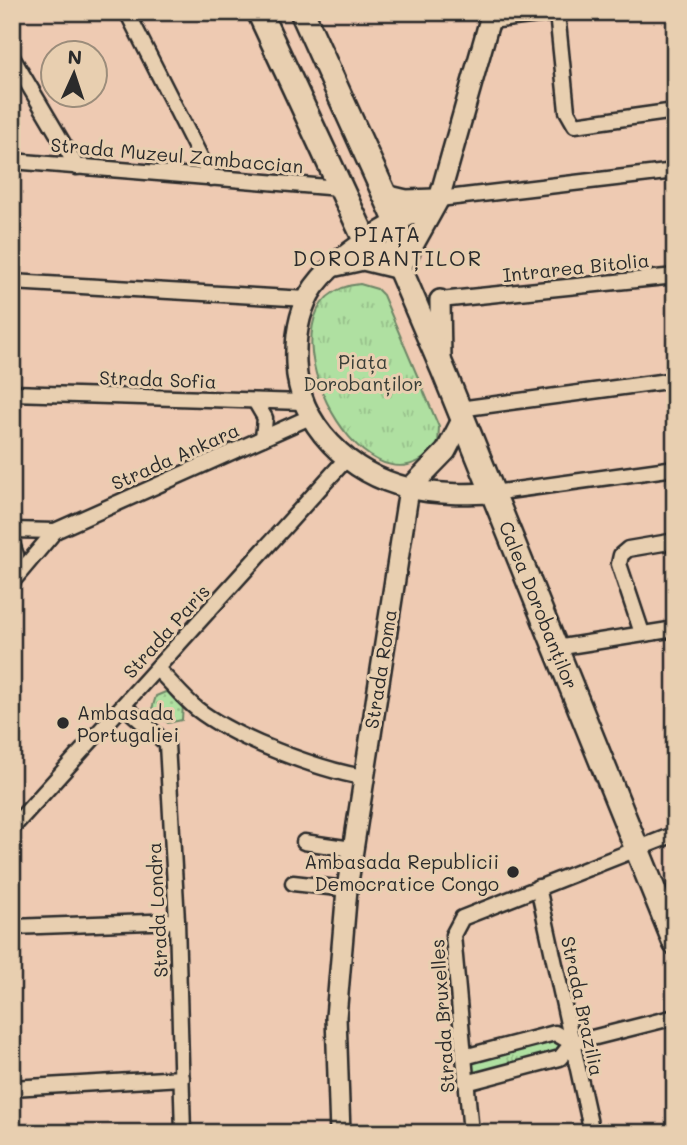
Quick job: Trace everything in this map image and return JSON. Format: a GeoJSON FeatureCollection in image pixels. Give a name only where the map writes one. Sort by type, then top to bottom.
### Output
{"type":"FeatureCollection","features":[{"type":"Feature","properties":{"kind":"main road","name":"Calea Dorobanților"},"geometry":{"type":"LineString","coordinates":[[259,12],[366,242],[400,269]]}},
{"type":"Feature","properties":{"kind":"main road","name":"Calea Dorobanților"},"geometry":{"type":"LineString","coordinates":[[302,12],[397,222],[400,269],[441,363],[675,943]]}},
{"type":"Feature","properties":{"kind":"street"},"geometry":{"type":"LineString","coordinates":[[127,12],[211,178]]}},
{"type":"Feature","properties":{"kind":"street"},"geometry":{"type":"LineString","coordinates":[[332,267],[363,260],[400,269],[439,199],[491,17],[561,13],[568,111],[575,125],[675,111]]}},
{"type":"Feature","properties":{"kind":"street"},"geometry":{"type":"LineString","coordinates":[[12,57],[77,167]]}},
{"type":"Feature","properties":{"kind":"street","name":"Strada Muzeul Zambaccian"},"geometry":{"type":"LineString","coordinates":[[12,161],[339,188]]}},
{"type":"Feature","properties":{"kind":"street"},"geometry":{"type":"LineString","coordinates":[[386,195],[406,200],[439,199],[675,172]]}},
{"type":"Feature","properties":{"kind":"street"},"geometry":{"type":"LineString","coordinates":[[439,199],[397,222],[332,267],[307,299],[298,326],[297,374],[306,409],[347,458],[365,471],[409,489],[493,494],[675,468]]}},
{"type":"Feature","properties":{"kind":"street","name":"Intrarea Bitolia"},"geometry":{"type":"LineString","coordinates":[[440,300],[675,275]]}},
{"type":"Feature","properties":{"kind":"street"},"geometry":{"type":"LineString","coordinates":[[12,282],[307,299]]}},
{"type":"Feature","properties":{"kind":"street"},"geometry":{"type":"LineString","coordinates":[[440,300],[441,363]]}},
{"type":"Feature","properties":{"kind":"street"},"geometry":{"type":"LineString","coordinates":[[409,489],[446,451],[461,413],[675,380]]}},
{"type":"Feature","properties":{"kind":"street","name":"Strada Sofia"},"geometry":{"type":"LineString","coordinates":[[12,393],[255,401],[306,409]]}},
{"type":"Feature","properties":{"kind":"street"},"geometry":{"type":"LineString","coordinates":[[255,401],[265,418],[264,438]]}},
{"type":"Feature","properties":{"kind":"street","name":"Strada Ankara"},"geometry":{"type":"LineString","coordinates":[[55,531],[264,438],[306,409]]}},
{"type":"Feature","properties":{"kind":"street","name":"Strada Paris"},"geometry":{"type":"LineString","coordinates":[[12,828],[158,670],[347,458]]}},
{"type":"Feature","properties":{"kind":"street","name":"Strada Roma"},"geometry":{"type":"LineString","coordinates":[[340,1133],[336,1017],[347,889],[409,489]]}},
{"type":"Feature","properties":{"kind":"street"},"geometry":{"type":"LineString","coordinates":[[12,530],[55,531]]}},
{"type":"Feature","properties":{"kind":"street"},"geometry":{"type":"LineString","coordinates":[[12,582],[55,531]]}},
{"type":"Feature","properties":{"kind":"street"},"geometry":{"type":"LineString","coordinates":[[642,633],[619,564],[621,555],[628,549],[675,541]]}},
{"type":"Feature","properties":{"kind":"street"},"geometry":{"type":"LineString","coordinates":[[12,544],[16,555],[12,582]]}},
{"type":"Feature","properties":{"kind":"street"},"geometry":{"type":"LineString","coordinates":[[556,648],[675,629]]}},
{"type":"Feature","properties":{"kind":"street"},"geometry":{"type":"LineString","coordinates":[[158,670],[197,709],[252,739],[338,773],[363,777]]}},
{"type":"Feature","properties":{"kind":"street","name":"Strada Londra"},"geometry":{"type":"LineString","coordinates":[[124,706],[167,744],[177,921],[183,1133]]}},
{"type":"Feature","properties":{"kind":"street","name":"Strada Bruxelles"},"geometry":{"type":"LineString","coordinates":[[471,1133],[453,935],[456,925],[462,918],[675,834]]}},
{"type":"Feature","properties":{"kind":"street"},"geometry":{"type":"LineString","coordinates":[[304,842],[352,849]]}},
{"type":"Feature","properties":{"kind":"street"},"geometry":{"type":"LineString","coordinates":[[293,883],[347,889]]}},
{"type":"Feature","properties":{"kind":"street","name":"Strada Brazilia"},"geometry":{"type":"LineString","coordinates":[[538,887],[592,1133]]}},
{"type":"Feature","properties":{"kind":"street"},"geometry":{"type":"LineString","coordinates":[[12,927],[177,921]]}},
{"type":"Feature","properties":{"kind":"street"},"geometry":{"type":"LineString","coordinates":[[467,1083],[560,1058],[572,1043],[675,1017]]}},
{"type":"Feature","properties":{"kind":"street"},"geometry":{"type":"LineString","coordinates":[[464,1056],[555,1033],[572,1043]]}},
{"type":"Feature","properties":{"kind":"street"},"geometry":{"type":"LineString","coordinates":[[12,1088],[182,1078]]}},
{"type":"Feature","properties":{"kind":"green space","name":"Piața Dorobanților"},"geometry":{"type":"Polygon","coordinates":[[[360,284],[377,289],[383,295],[439,427],[438,445],[408,465],[377,460],[349,437],[327,403],[314,364],[313,326],[327,298],[360,284]]]}},
{"type":"Feature","properties":{"kind":"green space"},"geometry":{"type":"Polygon","coordinates":[[[168,691],[183,704],[182,720],[168,723],[152,709],[156,696],[168,691]]]}},
{"type":"Feature","properties":{"kind":"green space"},"geometry":{"type":"Polygon","coordinates":[[[555,1033],[572,1043],[560,1058],[466,1083],[464,1057],[555,1033]]]}},
{"type":"Feature","properties":{"kind":"place","name":"Ambasada Portugaliei"},"geometry":{"type":"Point","coordinates":[63,723]}},
{"type":"Feature","properties":{"kind":"place","name":"Ambasada Republicii Democratice Congo"},"geometry":{"type":"Point","coordinates":[513,872]}},
{"type":"Feature","properties":{"kind":"district","name":"PIAȚA DOROBANȚILOR"},"geometry":{"type":"Point","coordinates":[388,245]}}]}
